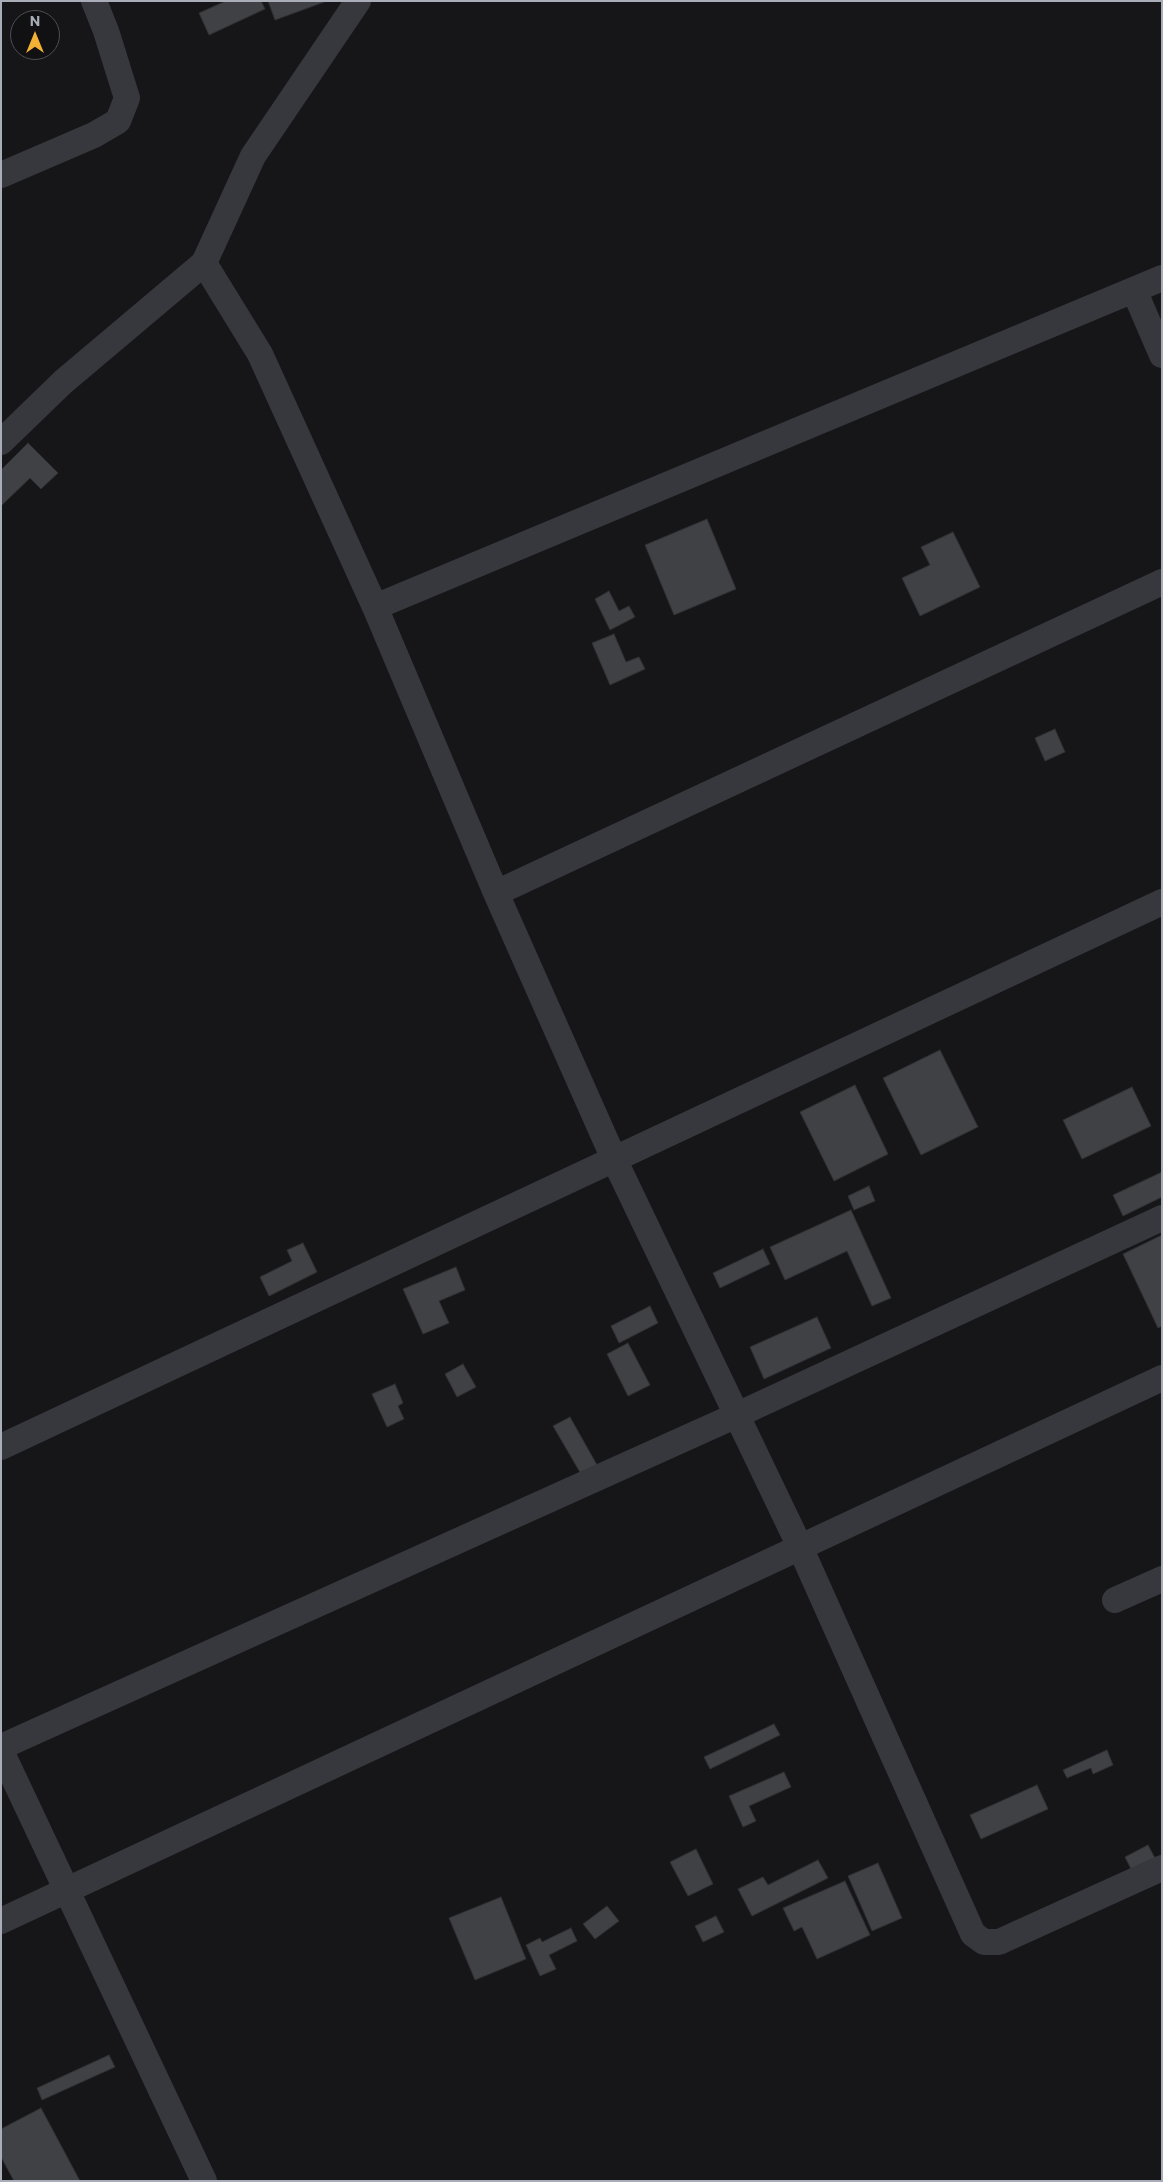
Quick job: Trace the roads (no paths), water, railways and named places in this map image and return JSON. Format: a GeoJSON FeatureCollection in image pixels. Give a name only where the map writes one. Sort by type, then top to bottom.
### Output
{"type":"FeatureCollection","features":[{"type":"Feature","properties":{"kind":"street"},"geometry":{"type":"LineString","coordinates":[[1,175],[94,135],[118,121],[127,98],[106,31],[94,1]]}},
{"type":"Feature","properties":{"kind":"street"},"geometry":{"type":"LineString","coordinates":[[1,442],[63,382],[204,263],[254,156],[358,1]]}},
{"type":"Feature","properties":{"kind":"street"},"geometry":{"type":"LineString","coordinates":[[204,263],[260,354],[375,607],[496,893],[614,1159],[800,1547],[973,1934],[984,1942],[1000,1942],[1162,1868]]}},
{"type":"Feature","properties":{"kind":"street"},"geometry":{"type":"LineString","coordinates":[[375,607],[1162,278]]}},
{"type":"Feature","properties":{"kind":"street"},"geometry":{"type":"LineString","coordinates":[[1134,290],[1162,356]]}},
{"type":"Feature","properties":{"kind":"street"},"geometry":{"type":"LineString","coordinates":[[496,893],[1162,582]]}},
{"type":"Feature","properties":{"kind":"street"},"geometry":{"type":"LineString","coordinates":[[1,1447],[1162,902]]}},
{"type":"Feature","properties":{"kind":"street"},"geometry":{"type":"LineString","coordinates":[[204,2181],[1,1749],[1162,1218]]}},
{"type":"Feature","properties":{"kind":"street"},"geometry":{"type":"LineString","coordinates":[[1,1921],[1162,1378]]}},
{"type":"Feature","properties":{"kind":"street"},"geometry":{"type":"LineString","coordinates":[[1115,1600],[1162,1579]]}}]}
